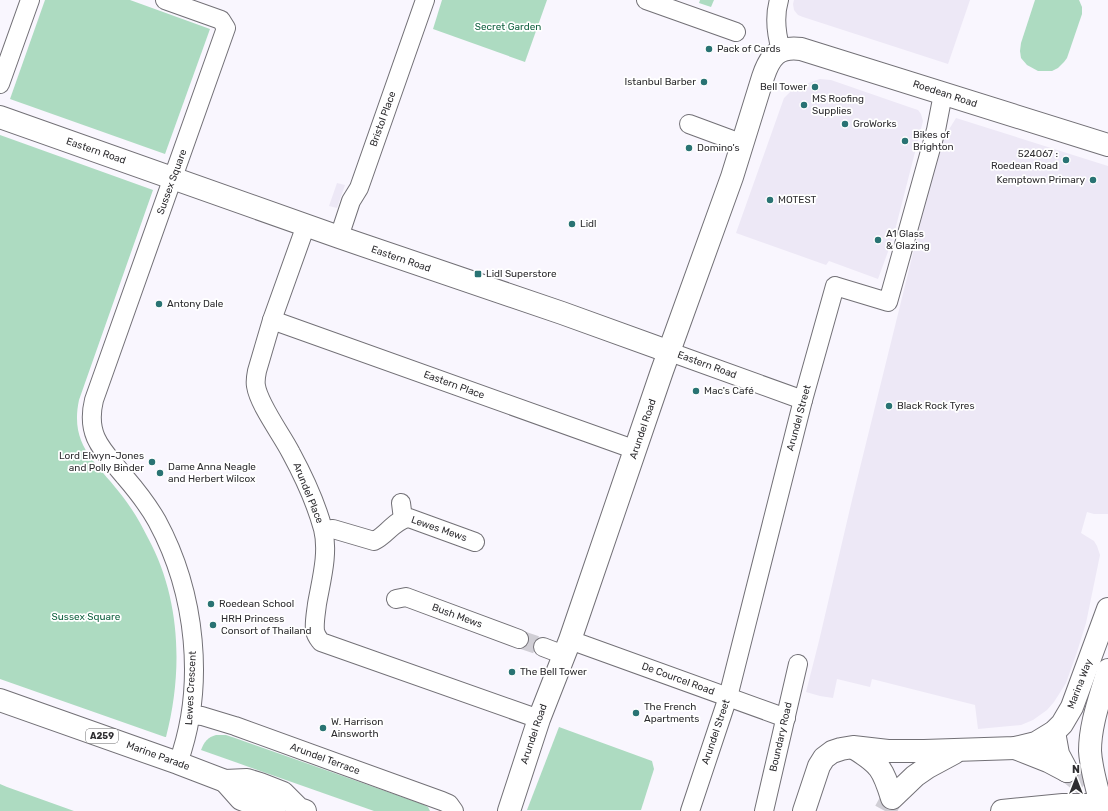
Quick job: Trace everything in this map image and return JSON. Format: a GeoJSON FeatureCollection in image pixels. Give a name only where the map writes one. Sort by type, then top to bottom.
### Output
{"type":"FeatureCollection","features":[{"type":"Feature","properties":{"kind":"main road","name":"Roedean Road"},"geometry":{"type":"LineString","coordinates":[[781,50],[801,49],[1108,145]]}},
{"type":"Feature","properties":{"kind":"main road","name":"Arundel Road"},"geometry":{"type":"LineString","coordinates":[[509,811],[539,719],[567,648],[743,144],[768,63],[781,50]]}},
{"type":"Feature","properties":{"kind":"main road","name":"Eastern Road"},"geometry":{"type":"LineString","coordinates":[[0,117],[670,352]]}},
{"type":"Feature","properties":{"kind":"main road","name":"Marina Way"},"geometry":{"type":"LineString","coordinates":[[804,811],[819,766],[824,758],[832,752],[853,747],[888,751],[1015,748],[1036,743],[1054,732],[1062,724],[1072,707],[1108,609]]}},
{"type":"Feature","properties":{"kind":"main road"},"geometry":{"type":"LineString","coordinates":[[1002,811],[1063,805],[1104,805],[1092,765],[1090,750],[1092,731],[1108,670]]}},
{"type":"Feature","properties":{"kind":"main road","name":"Marine Parade"},"geometry":{"type":"LineString","coordinates":[[0,700],[225,781],[246,780],[260,784],[283,793],[297,810]]}},
{"type":"Feature","properties":{"kind":"main road"},"geometry":{"type":"LineString","coordinates":[[1015,748],[1048,761],[1067,771],[1058,754],[1054,732]]}},
{"type":"Feature","properties":{"kind":"main road","name":"Marina Way"},"geometry":{"type":"LineString","coordinates":[[853,747],[878,766],[885,776],[892,798],[915,776],[961,749]]}},
{"type":"Feature","properties":{"kind":"main road","name":"Marine Parade"},"geometry":{"type":"LineString","coordinates":[[225,781],[241,799],[274,811]]}},
{"type":"Feature","properties":{"kind":"street"},"geometry":{"type":"LineString","coordinates":[[0,84],[30,0]]}},
{"type":"Feature","properties":{"kind":"street","name":"Sussex Square"},"geometry":{"type":"LineString","coordinates":[[94,400],[226,28],[221,20],[165,0]]}},
{"type":"Feature","properties":{"kind":"street","name":"Bristol Place"},"geometry":{"type":"LineString","coordinates":[[339,237],[351,201],[362,180],[425,0]]}},
{"type":"Feature","properties":{"kind":"street"},"geometry":{"type":"LineString","coordinates":[[779,0],[775,15],[777,36],[781,50]]}},
{"type":"Feature","properties":{"kind":"street"},"geometry":{"type":"LineString","coordinates":[[654,1],[736,32]]}},
{"type":"Feature","properties":{"kind":"street","name":"Arundel Street"},"geometry":{"type":"LineString","coordinates":[[690,811],[728,697],[803,400],[835,286],[888,302],[936,130],[944,94]]}},
{"type":"Feature","properties":{"kind":"street"},"geometry":{"type":"LineString","coordinates":[[690,124],[743,144]]}},
{"type":"Feature","properties":{"kind":"street","name":"Arundel Place"},"geometry":{"type":"LineString","coordinates":[[306,225],[272,320],[257,371],[256,380],[258,393],[307,484],[324,530],[324,566],[315,619],[315,632],[321,642],[539,719]]}},
{"type":"Feature","properties":{"kind":"street","name":"Eastern Place"},"geometry":{"type":"LineString","coordinates":[[272,320],[636,450]]}},
{"type":"Feature","properties":{"kind":"street","name":"Eastern Road"},"geometry":{"type":"LineString","coordinates":[[670,352],[803,400]]}},
{"type":"Feature","properties":{"kind":"street","name":"Lewes Crescent"},"geometry":{"type":"LineString","coordinates":[[94,400],[91,411],[93,433],[106,455],[139,494],[156,521],[170,550],[180,578],[187,605],[194,648],[193,690],[188,732],[178,763]]}},
{"type":"Feature","properties":{"kind":"street","name":"Lewes Mews"},"geometry":{"type":"LineString","coordinates":[[324,530],[333,528],[374,541],[380,538],[402,511],[415,520],[476,542]]}},
{"type":"Feature","properties":{"kind":"street","name":"Bush Mews"},"geometry":{"type":"LineString","coordinates":[[396,599],[406,597],[518,639]]}},
{"type":"Feature","properties":{"kind":"street"},"geometry":{"type":"LineString","coordinates":[[543,647],[567,648]]}},
{"type":"Feature","properties":{"kind":"street","name":"De Courcel Road"},"geometry":{"type":"LineString","coordinates":[[567,648],[728,697],[786,718]]}},
{"type":"Feature","properties":{"kind":"street","name":"Boundary Road"},"geometry":{"type":"LineString","coordinates":[[764,811],[798,664]]}},
{"type":"Feature","properties":{"kind":"street","name":"Arundel Terrace"},"geometry":{"type":"LineString","coordinates":[[191,715],[216,720],[235,726],[442,801],[449,804],[454,811]]}},
{"type":"Feature","properties":{"kind":"shaded area"},"geometry":{"type":"Polygon","coordinates":[[[794,0],[970,0],[948,64],[798,15],[794,10],[794,0]]]}},
{"type":"Feature","properties":{"kind":"shaded area"},"geometry":{"type":"Polygon","coordinates":[[[820,79],[831,80],[918,110],[921,114],[923,121],[893,238],[878,279],[829,261],[826,265],[736,233],[784,98],[794,88],[820,79]]]}},
{"type":"Feature","properties":{"kind":"shaded area"},"geometry":{"type":"Polygon","coordinates":[[[956,118],[1108,166],[1108,514],[1094,514],[1087,512],[1081,533],[1094,541],[1100,555],[1086,623],[1066,683],[1047,710],[1033,720],[1021,725],[978,729],[975,705],[872,679],[870,687],[837,679],[833,698],[806,692],[940,144],[956,118]]]}},
{"type":"Feature","properties":{"kind":"shaded area"},"geometry":{"type":"Polygon","coordinates":[[[337,183],[345,185],[337,208],[329,206],[337,183]]]}},
{"type":"Feature","properties":{"kind":"green space"},"geometry":{"type":"Polygon","coordinates":[[[45,0],[130,0],[210,29],[165,154],[10,99],[45,0]]]}},
{"type":"Feature","properties":{"kind":"green space","name":"Secret Garden"},"geometry":{"type":"Polygon","coordinates":[[[442,0],[547,0],[525,62],[433,29],[442,0]]]}},
{"type":"Feature","properties":{"kind":"green space"},"geometry":{"type":"Polygon","coordinates":[[[700,0],[714,0],[711,7],[699,3],[700,0]]]}},
{"type":"Feature","properties":{"kind":"green space"},"geometry":{"type":"Polygon","coordinates":[[[1035,0],[1079,0],[1082,7],[1082,14],[1067,58],[1058,68],[1052,71],[1038,71],[1027,65],[1021,58],[1021,43],[1035,0]]]}},
{"type":"Feature","properties":{"kind":"green space","name":"Sussex Square"},"geometry":{"type":"Polygon","coordinates":[[[0,135],[153,190],[79,400],[77,416],[78,430],[82,442],[95,464],[114,485],[137,517],[159,561],[167,586],[173,611],[176,636],[176,662],[175,687],[166,737],[0,679],[0,135]]]}},
{"type":"Feature","properties":{"kind":"green space"},"geometry":{"type":"Polygon","coordinates":[[[559,727],[652,761],[654,769],[641,810],[527,810],[559,727]]]}},
{"type":"Feature","properties":{"kind":"green space"},"geometry":{"type":"Polygon","coordinates":[[[216,735],[226,735],[235,738],[422,804],[428,807],[430,811],[374,811],[201,750],[207,740],[216,735]]]}},
{"type":"Feature","properties":{"kind":"green space"},"geometry":{"type":"Polygon","coordinates":[[[0,784],[7,787],[74,811],[0,811],[0,784]]]}},
{"type":"Feature","properties":{"kind":"tunnel"},"geometry":{"type":"LineString","coordinates":[[519,639],[543,647]]}},
{"type":"Feature","properties":{"kind":"tunnel"},"geometry":{"type":"LineString","coordinates":[[1067,771],[1108,802]]}},
{"type":"Feature","properties":{"kind":"tunnel"},"geometry":{"type":"LineString","coordinates":[[885,811],[892,798]]}},
{"type":"Feature","properties":{"kind":"place","name":"Pack of Cards"},"geometry":{"type":"Point","coordinates":[709,49]}},
{"type":"Feature","properties":{"kind":"place","name":"Istanbul Barber"},"geometry":{"type":"Point","coordinates":[704,82]}},
{"type":"Feature","properties":{"kind":"place","name":"Bell Tower"},"geometry":{"type":"Point","coordinates":[815,87]}},
{"type":"Feature","properties":{"kind":"place","name":"MS Roofing Supplies"},"geometry":{"type":"Point","coordinates":[804,105]}},
{"type":"Feature","properties":{"kind":"place","name":"GroWorks"},"geometry":{"type":"Point","coordinates":[845,124]}},
{"type":"Feature","properties":{"kind":"place","name":"Bikes of Brighton"},"geometry":{"type":"Point","coordinates":[905,141]}},
{"type":"Feature","properties":{"kind":"place","name":"Domino's"},"geometry":{"type":"Point","coordinates":[689,148]}},
{"type":"Feature","properties":{"kind":"place","name":"524067 : Roedean Road"},"geometry":{"type":"Point","coordinates":[1066,160]}},
{"type":"Feature","properties":{"kind":"place","name":"Kemptown Primary"},"geometry":{"type":"Point","coordinates":[1093,180]}},
{"type":"Feature","properties":{"kind":"place","name":"MOTEST"},"geometry":{"type":"Point","coordinates":[770,200]}},
{"type":"Feature","properties":{"kind":"place","name":"Lidl"},"geometry":{"type":"Point","coordinates":[572,224]}},
{"type":"Feature","properties":{"kind":"place","name":"A1 Glass & Glazing"},"geometry":{"type":"Point","coordinates":[878,240]}},
{"type":"Feature","properties":{"kind":"place","name":"Lidl Superstore"},"geometry":{"type":"Point","coordinates":[478,274]}},
{"type":"Feature","properties":{"kind":"place","name":"Antony Dale"},"geometry":{"type":"Point","coordinates":[159,304]}},
{"type":"Feature","properties":{"kind":"place","name":"Mac's Café"},"geometry":{"type":"Point","coordinates":[696,391]}},
{"type":"Feature","properties":{"kind":"place","name":"Black Rock Tyres"},"geometry":{"type":"Point","coordinates":[889,406]}},
{"type":"Feature","properties":{"kind":"place","name":"Lord Elwyn-Jones and Polly Binder"},"geometry":{"type":"Point","coordinates":[152,462]}},
{"type":"Feature","properties":{"kind":"place","name":"Dame Anna Neagle and Herbert Wilcox"},"geometry":{"type":"Point","coordinates":[160,473]}},
{"type":"Feature","properties":{"kind":"place","name":"Roedean School"},"geometry":{"type":"Point","coordinates":[211,604]}},
{"type":"Feature","properties":{"kind":"place","name":"HRH Princess Consort of Thailand"},"geometry":{"type":"Point","coordinates":[213,625]}},
{"type":"Feature","properties":{"kind":"place","name":"The Bell Tower"},"geometry":{"type":"Point","coordinates":[512,672]}},
{"type":"Feature","properties":{"kind":"place","name":"The French Apartments"},"geometry":{"type":"Point","coordinates":[636,713]}},
{"type":"Feature","properties":{"kind":"place","name":"W. Harrison Ainsworth"},"geometry":{"type":"Point","coordinates":[323,728]}}]}
